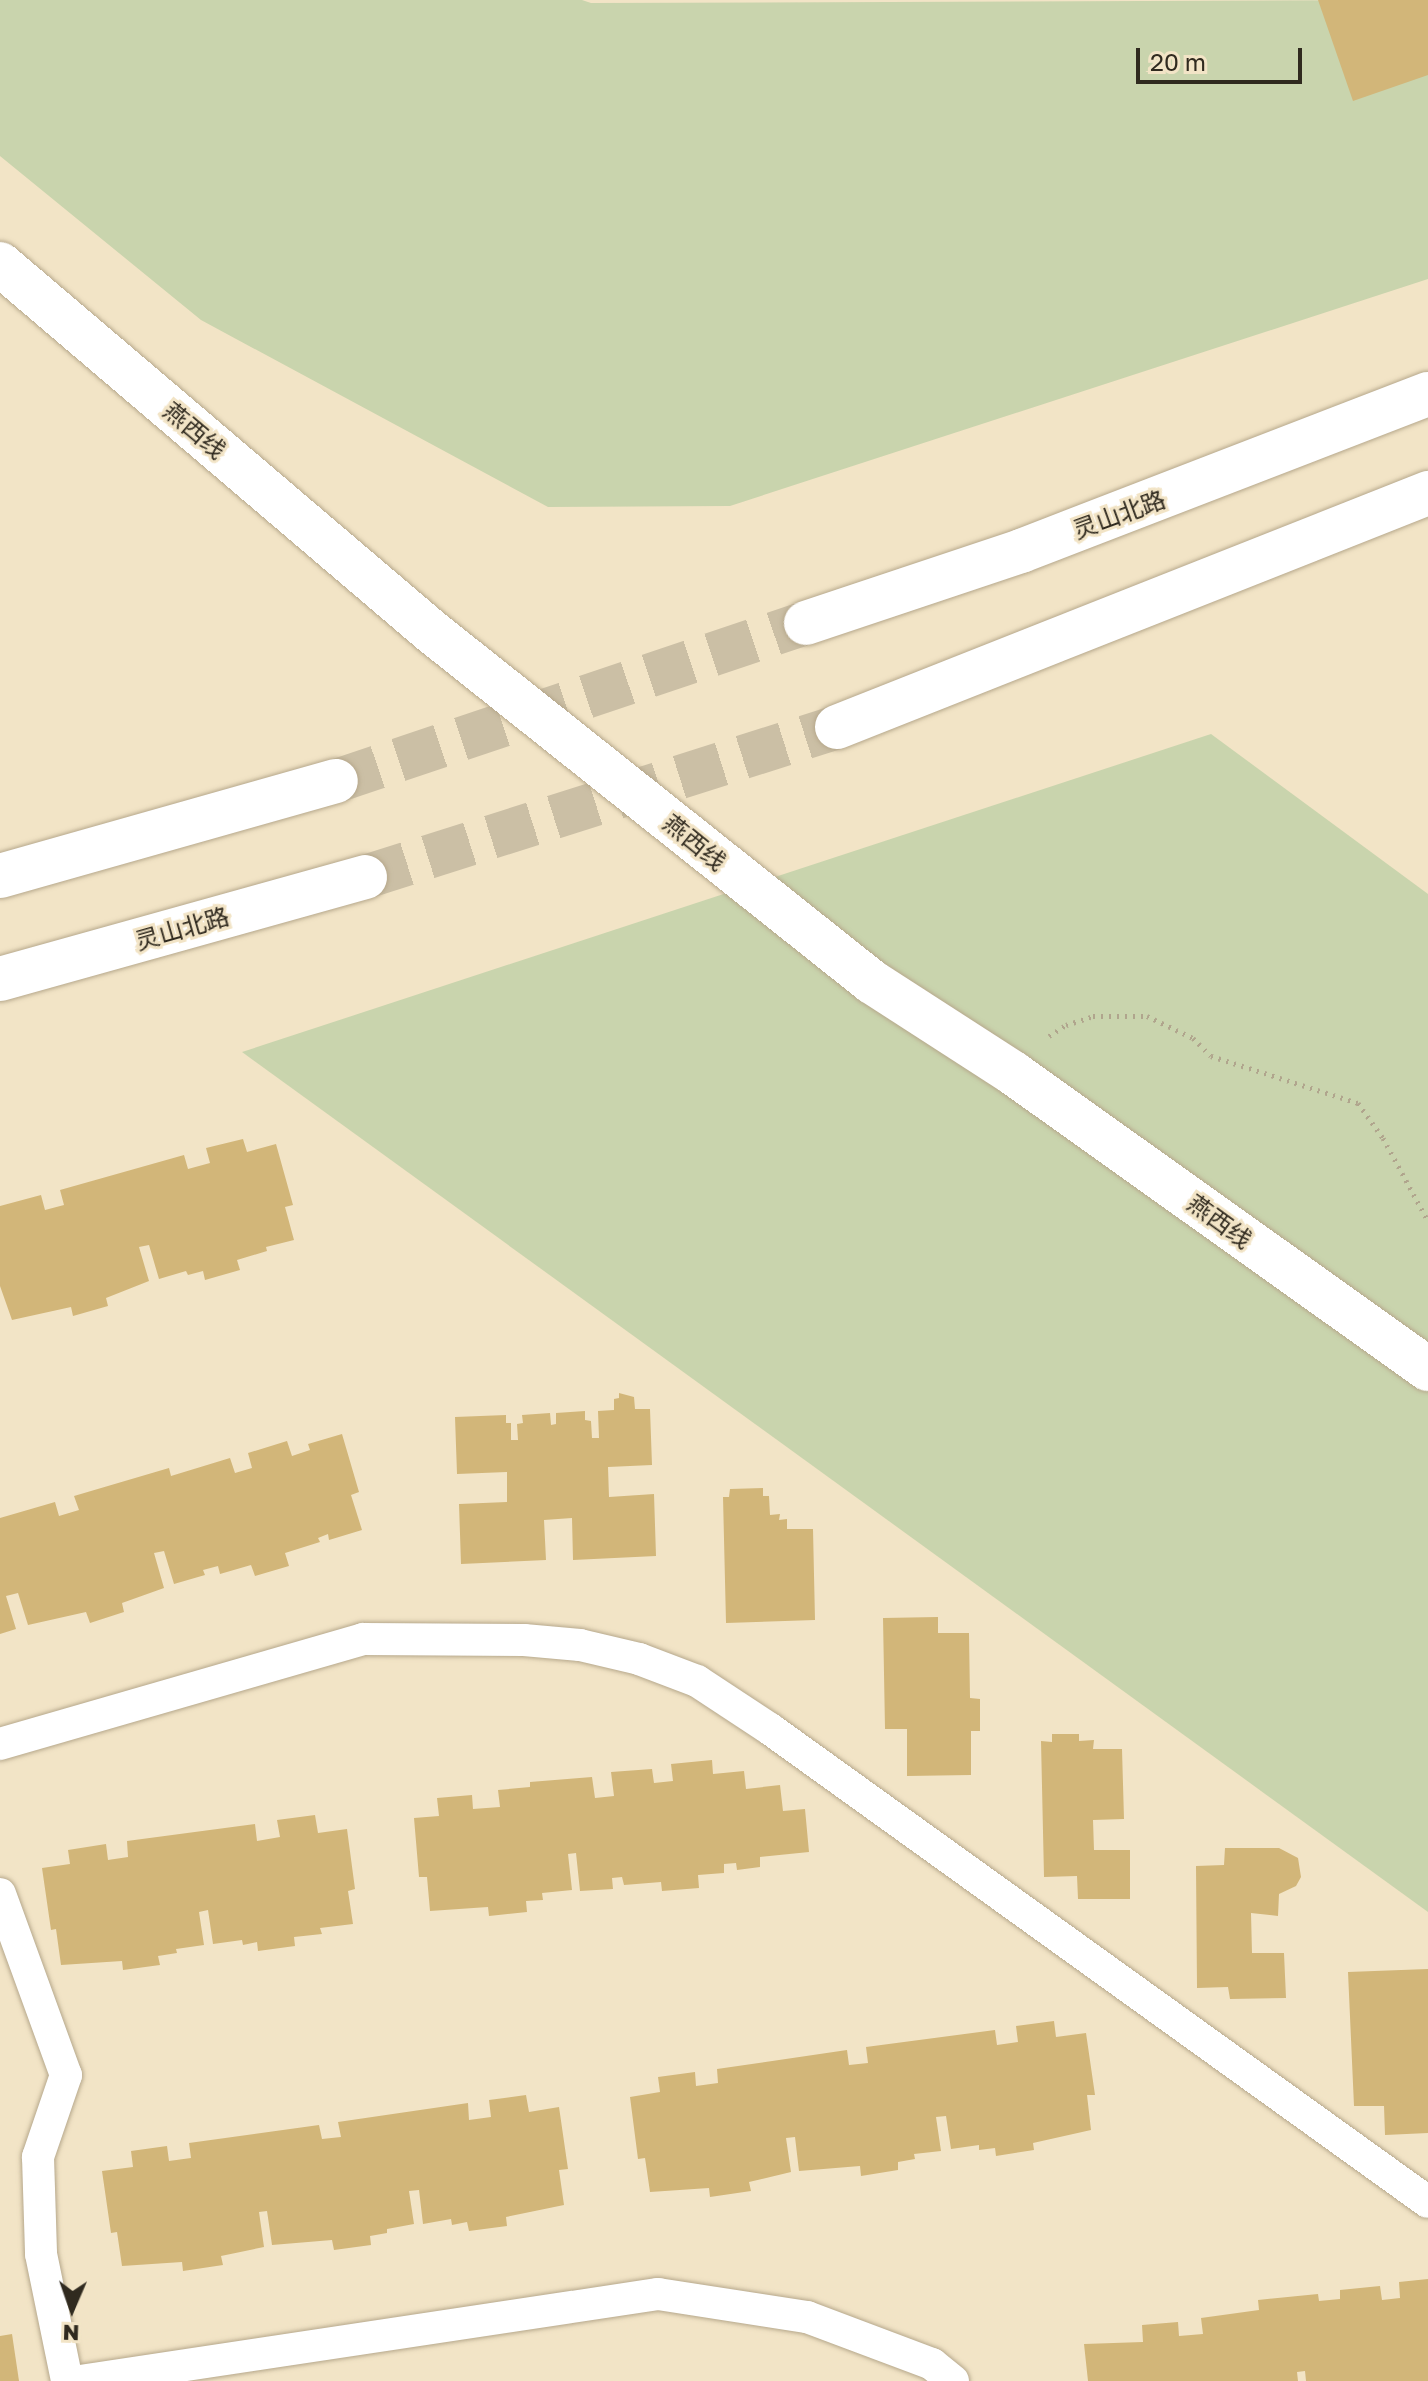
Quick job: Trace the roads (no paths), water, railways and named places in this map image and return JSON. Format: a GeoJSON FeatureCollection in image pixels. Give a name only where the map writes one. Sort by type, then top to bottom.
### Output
{"type":"FeatureCollection","features":[{"type":"Feature","properties":{"kind":"street","name":"燕西线"},"geometry":{"type":"LineString","coordinates":[[0,264],[432,632],[872,982],[1013,1073],[1428,1369]]}},
{"type":"Feature","properties":{"kind":"street","name":"灵山北路"},"geometry":{"type":"LineString","coordinates":[[806,623],[1021,551],[1428,394]]}},
{"type":"Feature","properties":{"kind":"street"},"geometry":{"type":"LineString","coordinates":[[837,727],[1428,493]]}},
{"type":"Feature","properties":{"kind":"street"},"geometry":{"type":"LineString","coordinates":[[0,876],[336,781]]}},
{"type":"Feature","properties":{"kind":"street","name":"灵山北路"},"geometry":{"type":"LineString","coordinates":[[0,979],[365,877]]}},
{"type":"Feature","properties":{"kind":"lane"},"geometry":{"type":"LineString","coordinates":[[0,1744],[363,1639],[524,1640],[580,1645],[639,1659],[697,1681],[770,1729],[1428,2202]]}},
{"type":"Feature","properties":{"kind":"lane"},"geometry":{"type":"LineString","coordinates":[[0,1894],[66,2075],[38,2157],[41,2254],[67,2381]]}},
{"type":"Feature","properties":{"kind":"lane"},"geometry":{"type":"LineString","coordinates":[[80,2381],[658,2294],[807,2317],[932,2364],[953,2381]]}},
{"type":"Feature","properties":{"kind":"tunnel"},"geometry":{"type":"LineString","coordinates":[[336,781],[806,623]]}},
{"type":"Feature","properties":{"kind":"tunnel"},"geometry":{"type":"LineString","coordinates":[[365,877],[837,727]]}}]}
